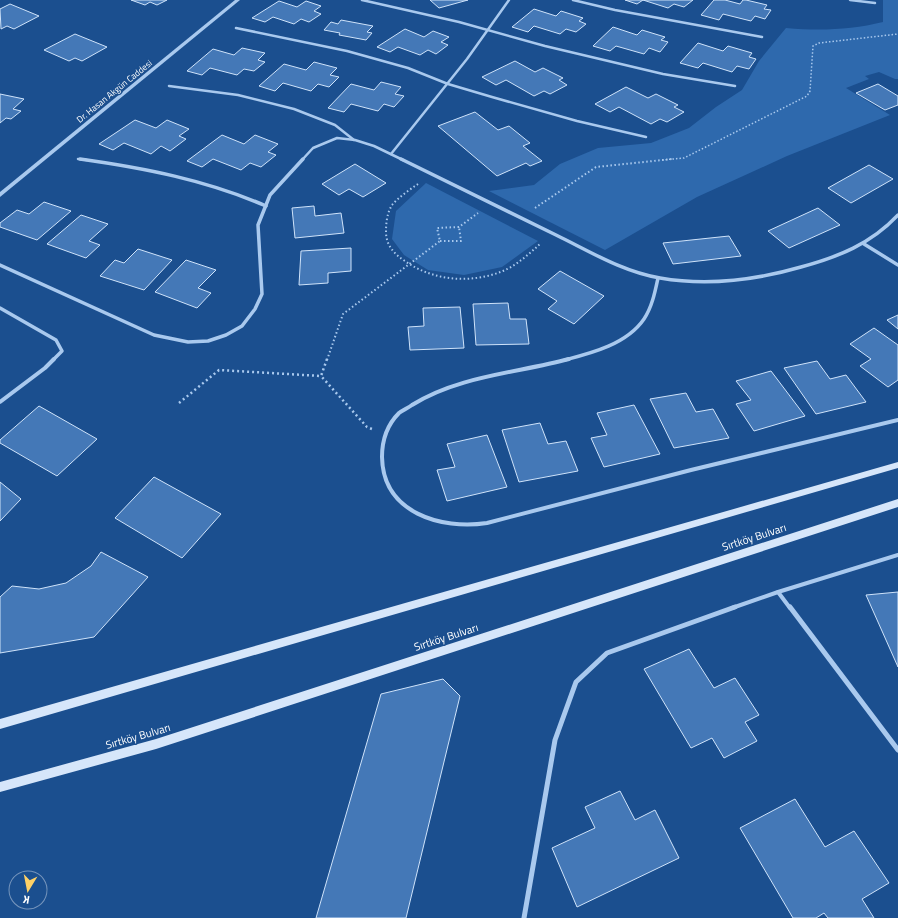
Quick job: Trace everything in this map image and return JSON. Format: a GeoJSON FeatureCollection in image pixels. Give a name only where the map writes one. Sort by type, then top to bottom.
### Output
{"type":"FeatureCollection","features":[{"type":"Feature","properties":{"kind":"main road"},"geometry":{"type":"LineString","coordinates":[[0,724],[898,465]]}},
{"type":"Feature","properties":{"kind":"main road","name":"Sırtköy Bulvarı"},"geometry":{"type":"LineString","coordinates":[[0,788],[164,741],[898,504]]}},
{"type":"Feature","properties":{"kind":"street","name":"Dr. Hasan Akgün Caddesi"},"geometry":{"type":"LineString","coordinates":[[0,195],[238,0]]}},
{"type":"Feature","properties":{"kind":"street"},"geometry":{"type":"LineString","coordinates":[[362,0],[459,22],[488,31],[663,74],[735,86]]}},
{"type":"Feature","properties":{"kind":"street"},"geometry":{"type":"LineString","coordinates":[[392,154],[448,84],[488,31],[509,0]]}},
{"type":"Feature","properties":{"kind":"street"},"geometry":{"type":"LineString","coordinates":[[573,0],[615,10],[762,37]]}},
{"type":"Feature","properties":{"kind":"street"},"geometry":{"type":"LineString","coordinates":[[850,0],[875,3]]}},
{"type":"Feature","properties":{"kind":"street"},"geometry":{"type":"LineString","coordinates":[[236,28],[347,51],[408,68],[448,84],[577,121],[646,137]]}},
{"type":"Feature","properties":{"kind":"street"},"geometry":{"type":"LineString","coordinates":[[168,86],[238,94],[294,109],[335,125],[355,140]]}},
{"type":"Feature","properties":{"kind":"street"},"geometry":{"type":"LineString","coordinates":[[0,265],[154,336],[188,342],[208,341],[226,335],[242,326],[255,309],[262,294],[258,225],[270,195],[313,148],[337,138],[355,140],[374,146],[607,260],[633,271],[658,278],[703,281],[766,274],[819,263],[864,244],[888,226],[898,215]]}},
{"type":"Feature","properties":{"kind":"street"},"geometry":{"type":"LineString","coordinates":[[78,159],[168,173],[204,182],[239,193],[266,206]]}},
{"type":"Feature","properties":{"kind":"street"},"geometry":{"type":"LineString","coordinates":[[864,244],[898,265]]}},
{"type":"Feature","properties":{"kind":"street"},"geometry":{"type":"LineString","coordinates":[[658,278],[649,312],[640,326],[623,339],[592,353],[554,363],[500,374],[425,396],[408,407],[394,419],[384,433],[382,469],[388,484],[398,498],[413,512],[441,523],[474,526],[691,470],[898,420]]}},
{"type":"Feature","properties":{"kind":"street"},"geometry":{"type":"LineString","coordinates":[[0,308],[56,340],[62,351],[45,368],[0,402]]}},
{"type":"Feature","properties":{"kind":"street"},"geometry":{"type":"LineString","coordinates":[[524,918],[555,740],[576,682],[607,653],[778,592],[898,554]]}},
{"type":"Feature","properties":{"kind":"street"},"geometry":{"type":"LineString","coordinates":[[778,592],[898,750]]}},
{"type":"Feature","properties":{"kind":"path"},"geometry":{"type":"LineString","coordinates":[[521,218],[596,167],[684,158],[807,96],[810,91],[813,46],[819,43],[898,34]]}},
{"type":"Feature","properties":{"kind":"path"},"geometry":{"type":"LineString","coordinates":[[432,174],[405,193],[392,207],[386,223],[385,237],[393,252],[408,264],[422,272],[440,277],[469,279],[498,273],[522,260],[553,234]]}},
{"type":"Feature","properties":{"kind":"path"},"geometry":{"type":"LineString","coordinates":[[440,241],[438,228],[460,227],[491,203]]}},
{"type":"Feature","properties":{"kind":"path"},"geometry":{"type":"LineString","coordinates":[[320,376],[343,314],[440,241],[461,241],[460,227]]}},
{"type":"Feature","properties":{"kind":"path"},"geometry":{"type":"LineString","coordinates":[[179,403],[220,370],[320,376],[367,427],[384,433]]}},
{"type":"Feature","properties":{"kind":"shaded area"},"geometry":{"type":"Polygon","coordinates":[[[883,0],[898,0],[898,79],[879,72],[865,76],[869,79],[846,88],[890,115],[787,156],[697,197],[605,250],[489,191],[534,185],[560,164],[598,148],[651,143],[689,128],[716,107],[742,90],[759,61],[786,28],[835,29],[859,27],[883,22],[883,0]]]}},
{"type":"Feature","properties":{"kind":"shaded area"},"geometry":{"type":"Polygon","coordinates":[[[426,183],[538,241],[502,267],[464,275],[428,270],[404,255],[392,239],[396,211],[426,183]]]}},
{"type":"Feature","properties":{"kind":"building"},"geometry":{"type":"Polygon","coordinates":[[[131,0],[167,0],[157,5],[150,2],[145,5],[131,0]]]}},
{"type":"Feature","properties":{"kind":"building"},"geometry":{"type":"Polygon","coordinates":[[[430,0],[468,0],[439,8],[430,0]]]}},
{"type":"Feature","properties":{"kind":"building"},"geometry":{"type":"Polygon","coordinates":[[[625,0],[643,0],[637,4],[625,0]]]}},
{"type":"Feature","properties":{"kind":"building"},"geometry":{"type":"Polygon","coordinates":[[[643,0],[693,0],[684,7],[674,4],[668,8],[643,0]]]}},
{"type":"Feature","properties":{"kind":"building"},"geometry":{"type":"Polygon","coordinates":[[[714,0],[725,0],[740,4],[743,0],[746,0],[767,5],[764,9],[771,10],[765,19],[755,16],[751,21],[723,14],[719,20],[701,15],[714,0]]]}},
{"type":"Feature","properties":{"kind":"building"},"geometry":{"type":"Polygon","coordinates":[[[279,1],[297,7],[306,1],[321,6],[314,11],[321,14],[309,22],[301,19],[294,24],[273,17],[265,22],[252,18],[279,1]]]}},
{"type":"Feature","properties":{"kind":"building"},"geometry":{"type":"Polygon","coordinates":[[[10,4],[39,16],[14,29],[7,26],[1,29],[0,9],[10,4]]]}},
{"type":"Feature","properties":{"kind":"building"},"geometry":{"type":"Polygon","coordinates":[[[534,9],[556,16],[561,11],[583,18],[579,21],[586,24],[576,32],[566,29],[560,34],[534,26],[528,32],[512,27],[534,9]]]}},
{"type":"Feature","properties":{"kind":"building"},"geometry":{"type":"Polygon","coordinates":[[[341,20],[373,26],[367,32],[372,33],[366,40],[339,35],[340,33],[324,30],[331,22],[338,24],[341,20]]]}},
{"type":"Feature","properties":{"kind":"building"},"geometry":{"type":"Polygon","coordinates":[[[613,27],[637,35],[642,30],[665,37],[661,40],[668,42],[660,52],[649,48],[644,54],[616,46],[610,51],[593,46],[613,27]]]}},
{"type":"Feature","properties":{"kind":"building"},"geometry":{"type":"Polygon","coordinates":[[[405,29],[424,37],[433,31],[449,37],[441,42],[448,45],[436,54],[428,50],[420,55],[398,47],[390,52],[377,47],[405,29]]]}},
{"type":"Feature","properties":{"kind":"building"},"geometry":{"type":"Polygon","coordinates":[[[75,34],[107,47],[82,61],[75,58],[69,61],[44,50],[75,34]]]}},
{"type":"Feature","properties":{"kind":"building"},"geometry":{"type":"Polygon","coordinates":[[[698,43],[723,51],[728,46],[752,53],[749,57],[756,59],[749,69],[737,66],[732,72],[703,63],[698,68],[680,63],[698,43]]]}},
{"type":"Feature","properties":{"kind":"building"},"geometry":{"type":"Polygon","coordinates":[[[242,48],[265,53],[258,60],[265,62],[254,71],[244,69],[237,75],[210,68],[202,75],[187,71],[213,49],[234,55],[242,48]]]}},
{"type":"Feature","properties":{"kind":"building"},"geometry":{"type":"Polygon","coordinates":[[[515,61],[535,72],[543,68],[563,78],[559,80],[567,85],[550,94],[544,91],[534,96],[506,80],[496,85],[482,77],[515,61]]]}},
{"type":"Feature","properties":{"kind":"building"},"geometry":{"type":"Polygon","coordinates":[[[314,62],[337,68],[330,75],[339,77],[329,87],[318,84],[311,91],[283,83],[275,91],[259,86],[284,64],[306,70],[314,62]]]}},
{"type":"Feature","properties":{"kind":"building"},"geometry":{"type":"Polygon","coordinates":[[[381,82],[401,87],[395,94],[404,96],[394,107],[384,104],[378,111],[351,104],[344,112],[328,108],[351,84],[374,90],[381,82]]]}},
{"type":"Feature","properties":{"kind":"building"},"geometry":{"type":"Polygon","coordinates":[[[878,84],[898,96],[898,105],[885,110],[856,93],[878,84]]]}},
{"type":"Feature","properties":{"kind":"building"},"geometry":{"type":"Polygon","coordinates":[[[626,87],[648,98],[656,94],[678,105],[674,107],[684,112],[667,122],[660,119],[651,124],[619,107],[610,112],[595,104],[626,87]]]}},
{"type":"Feature","properties":{"kind":"building"},"geometry":{"type":"Polygon","coordinates":[[[0,94],[24,99],[13,109],[21,111],[11,119],[6,118],[0,123],[0,94]]]}},
{"type":"Feature","properties":{"kind":"building"},"geometry":{"type":"Polygon","coordinates":[[[475,112],[498,130],[509,126],[530,143],[523,146],[542,161],[530,166],[526,163],[497,176],[438,126],[475,112]]]}},
{"type":"Feature","properties":{"kind":"building"},"geometry":{"type":"Polygon","coordinates":[[[135,120],[156,128],[167,120],[189,129],[179,136],[186,139],[170,151],[161,146],[151,154],[124,143],[113,150],[99,144],[135,120]]]}},
{"type":"Feature","properties":{"kind":"building"},"geometry":{"type":"Polygon","coordinates":[[[222,135],[244,144],[255,135],[278,144],[268,152],[276,155],[261,167],[250,163],[241,170],[213,159],[202,167],[187,161],[222,135]]]}},
{"type":"Feature","properties":{"kind":"building"},"geometry":{"type":"Polygon","coordinates":[[[355,164],[386,183],[363,197],[349,189],[339,195],[322,184],[355,164]]]}},
{"type":"Feature","properties":{"kind":"building"},"geometry":{"type":"Polygon","coordinates":[[[869,165],[893,179],[851,203],[828,188],[869,165]]]}},
{"type":"Feature","properties":{"kind":"building"},"geometry":{"type":"Polygon","coordinates":[[[44,202],[71,211],[37,240],[0,227],[0,223],[17,210],[29,214],[44,202]]]}},
{"type":"Feature","properties":{"kind":"building"},"geometry":{"type":"Polygon","coordinates":[[[314,206],[315,216],[341,213],[344,233],[295,238],[292,208],[314,206]]]}},
{"type":"Feature","properties":{"kind":"building"},"geometry":{"type":"Polygon","coordinates":[[[818,208],[840,225],[789,248],[768,231],[818,208]]]}},
{"type":"Feature","properties":{"kind":"building"},"geometry":{"type":"Polygon","coordinates":[[[81,215],[108,224],[89,241],[100,245],[86,258],[47,244],[81,215]]]}},
{"type":"Feature","properties":{"kind":"building"},"geometry":{"type":"Polygon","coordinates":[[[729,236],[741,256],[673,264],[663,243],[729,236]]]}},
{"type":"Feature","properties":{"kind":"building"},"geometry":{"type":"Polygon","coordinates":[[[351,248],[351,271],[328,273],[328,283],[299,285],[301,251],[351,248]]]}},
{"type":"Feature","properties":{"kind":"building"},"geometry":{"type":"Polygon","coordinates":[[[138,249],[172,260],[144,290],[100,276],[115,260],[124,263],[138,249]]]}},
{"type":"Feature","properties":{"kind":"building"},"geometry":{"type":"Polygon","coordinates":[[[186,260],[216,270],[198,288],[211,293],[197,308],[155,292],[186,260]]]}},
{"type":"Feature","properties":{"kind":"building"},"geometry":{"type":"Polygon","coordinates":[[[560,271],[604,296],[574,324],[548,309],[557,301],[538,289],[560,271]]]}},
{"type":"Feature","properties":{"kind":"building"},"geometry":{"type":"Polygon","coordinates":[[[508,303],[510,319],[526,319],[529,344],[476,345],[473,304],[508,303]]]}},
{"type":"Feature","properties":{"kind":"building"},"geometry":{"type":"Polygon","coordinates":[[[460,307],[464,348],[410,350],[408,327],[424,326],[423,308],[460,307]]]}},
{"type":"Feature","properties":{"kind":"building"},"geometry":{"type":"Polygon","coordinates":[[[898,315],[898,329],[887,320],[898,315]]]}},
{"type":"Feature","properties":{"kind":"building"},"geometry":{"type":"Polygon","coordinates":[[[874,328],[898,345],[898,380],[888,387],[860,366],[871,359],[850,344],[874,328]]]}},
{"type":"Feature","properties":{"kind":"building"},"geometry":{"type":"Polygon","coordinates":[[[817,361],[830,379],[846,375],[866,402],[816,414],[784,368],[817,361]]]}},
{"type":"Feature","properties":{"kind":"building"},"geometry":{"type":"Polygon","coordinates":[[[771,371],[805,416],[754,431],[736,404],[751,400],[736,381],[771,371]]]}},
{"type":"Feature","properties":{"kind":"building"},"geometry":{"type":"Polygon","coordinates":[[[686,393],[696,412],[713,409],[729,438],[674,448],[650,399],[686,393]]]}},
{"type":"Feature","properties":{"kind":"building"},"geometry":{"type":"Polygon","coordinates":[[[634,405],[660,454],[604,467],[591,438],[607,435],[597,413],[634,405]]]}},
{"type":"Feature","properties":{"kind":"building"},"geometry":{"type":"Polygon","coordinates":[[[39,406],[97,439],[57,476],[0,443],[0,440],[39,406]]]}},
{"type":"Feature","properties":{"kind":"building"},"geometry":{"type":"Polygon","coordinates":[[[540,423],[548,444],[566,441],[578,471],[519,482],[502,430],[540,423]]]}},
{"type":"Feature","properties":{"kind":"building"},"geometry":{"type":"Polygon","coordinates":[[[487,435],[507,487],[447,501],[437,470],[455,467],[447,444],[487,435]]]}},
{"type":"Feature","properties":{"kind":"building"},"geometry":{"type":"Polygon","coordinates":[[[154,477],[221,514],[182,558],[115,518],[154,477]]]}},
{"type":"Feature","properties":{"kind":"building"},"geometry":{"type":"Polygon","coordinates":[[[0,482],[21,499],[0,521],[0,482]]]}},
{"type":"Feature","properties":{"kind":"building"},"geometry":{"type":"Polygon","coordinates":[[[101,552],[148,577],[94,637],[0,653],[0,597],[12,586],[39,589],[66,583],[91,566],[101,552]]]}},
{"type":"Feature","properties":{"kind":"building"},"geometry":{"type":"Polygon","coordinates":[[[898,592],[898,667],[866,595],[898,592]]]}},
{"type":"Feature","properties":{"kind":"building"},"geometry":{"type":"Polygon","coordinates":[[[689,649],[714,688],[735,678],[759,715],[745,722],[757,741],[724,758],[712,738],[691,748],[644,669],[689,649]]]}},
{"type":"Feature","properties":{"kind":"building"},"geometry":{"type":"Polygon","coordinates":[[[443,679],[460,696],[406,918],[316,918],[381,694],[443,679]]]}},
{"type":"Feature","properties":{"kind":"building"},"geometry":{"type":"Polygon","coordinates":[[[620,791],[635,820],[655,810],[679,858],[577,907],[552,848],[595,828],[585,807],[620,791]]]}},
{"type":"Feature","properties":{"kind":"building"},"geometry":{"type":"Polygon","coordinates":[[[795,799],[825,847],[854,831],[889,883],[862,899],[874,918],[828,918],[824,913],[816,918],[793,918],[740,828],[795,799]]]}}]}
